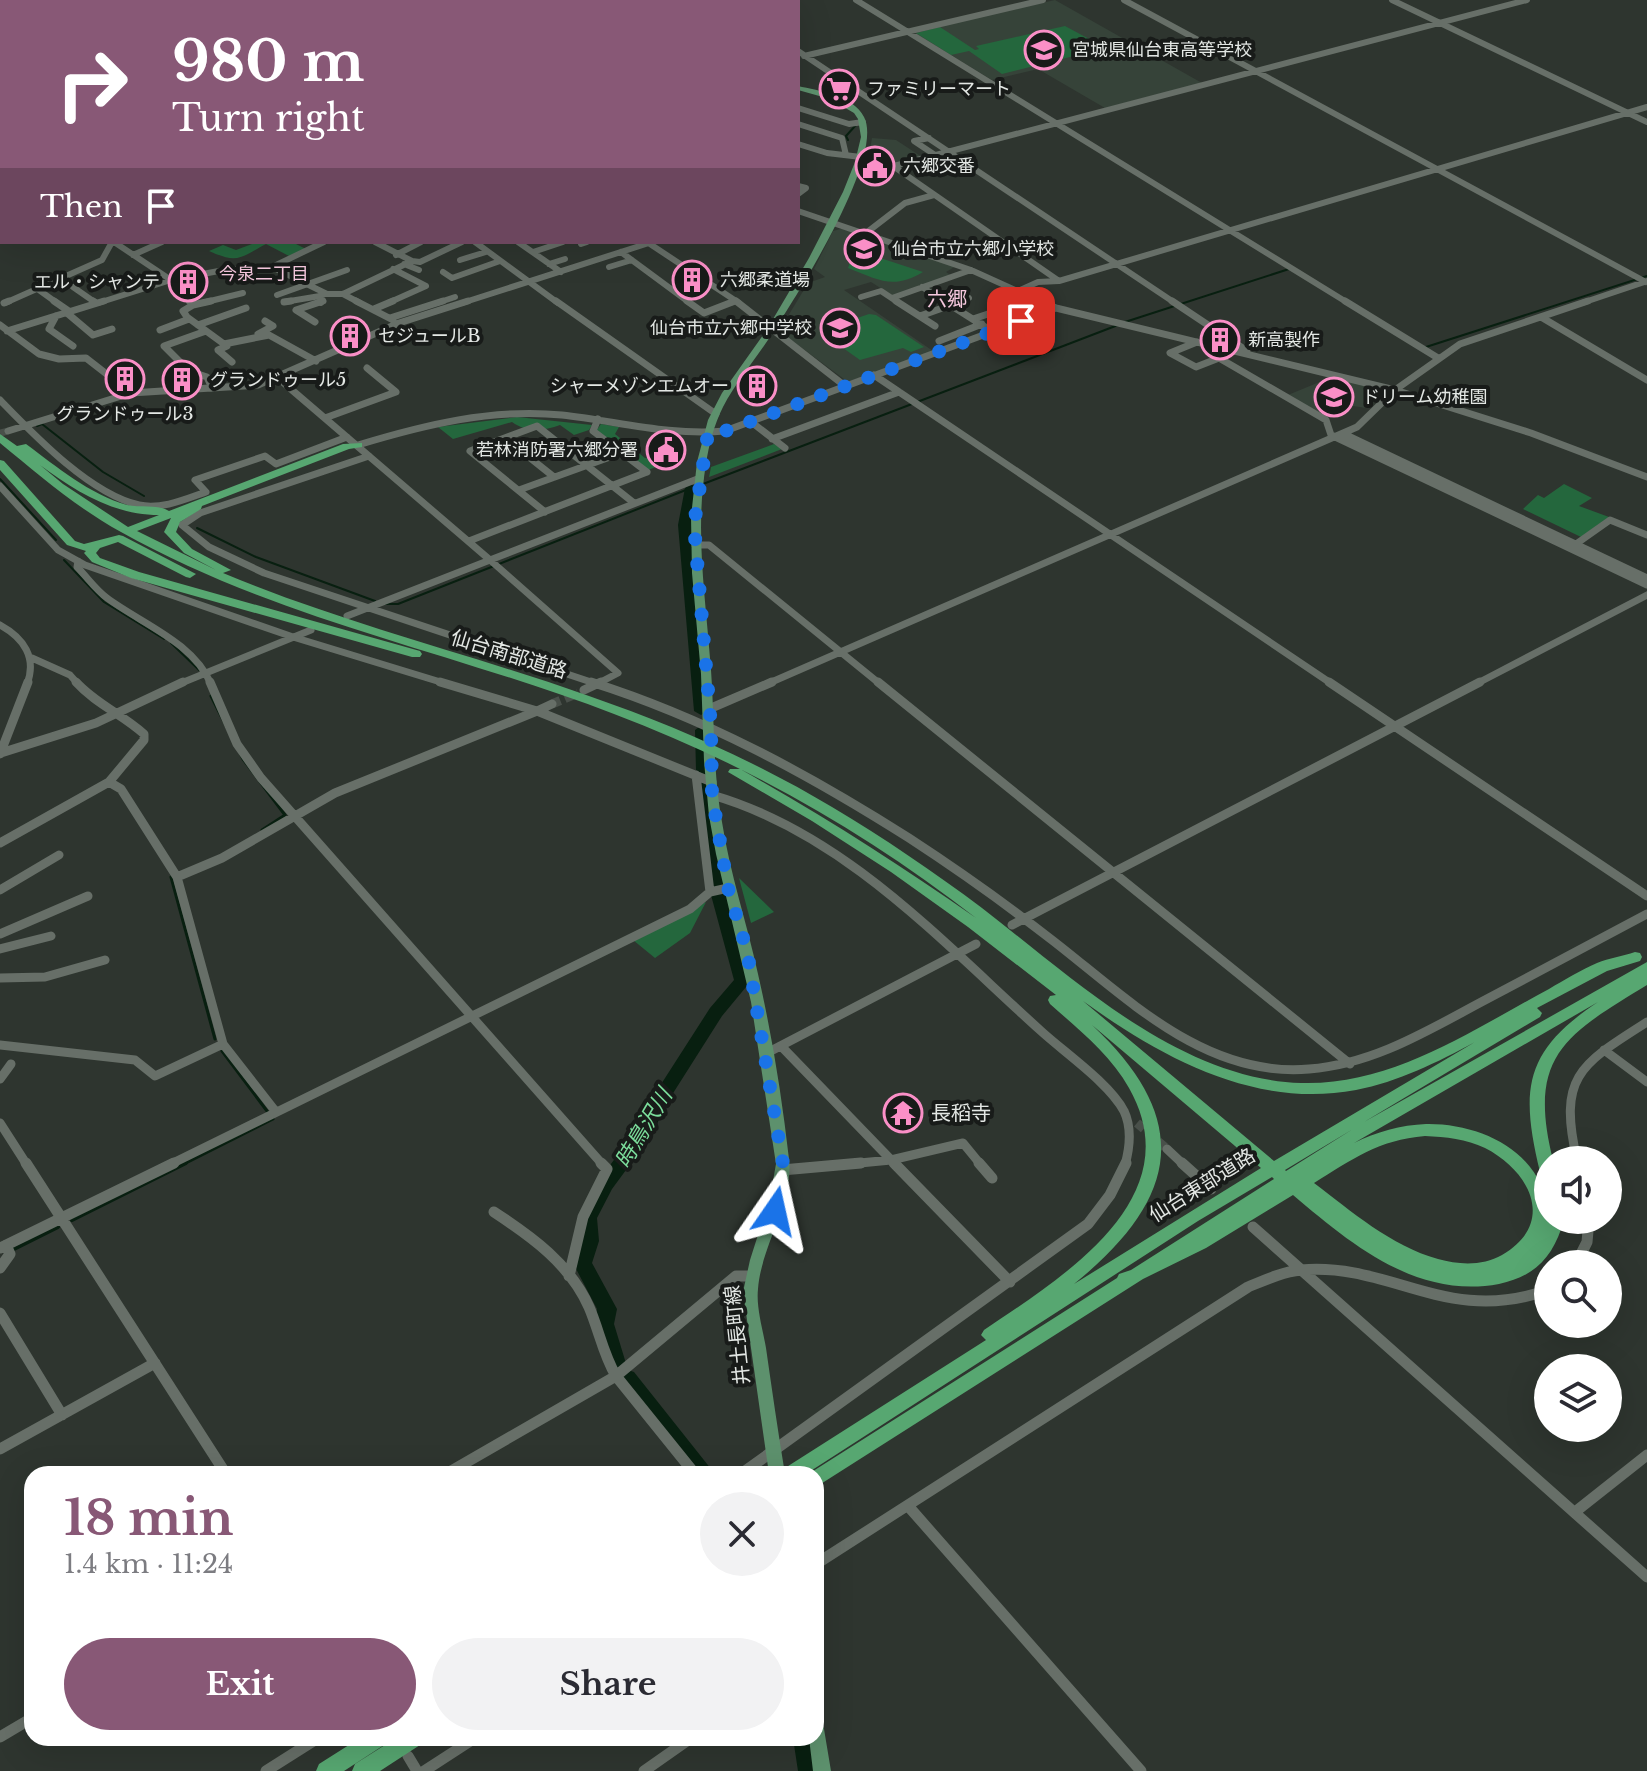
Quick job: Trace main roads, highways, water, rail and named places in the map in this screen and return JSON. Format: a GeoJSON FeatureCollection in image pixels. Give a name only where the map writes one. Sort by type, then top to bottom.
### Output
{"type":"FeatureCollection","features":[{"type":"Feature","properties":{"kind":"highway"},"geometry":{"type":"LineString","coordinates":[[3,432],[54,469],[123,507],[159,511],[195,505]]}},
{"type":"Feature","properties":{"kind":"highway","name":"仙台南部道路"},"geometry":{"type":"LineString","coordinates":[[3,432],[69,494],[154,546],[256,592],[559,690],[695,748],[844,820],[1005,927]]}},
{"type":"Feature","properties":{"kind":"highway"},"geometry":{"type":"LineString","coordinates":[[134,530],[358,445]]}},
{"type":"Feature","properties":{"kind":"highway","name":"仙台南部道路"},"geometry":{"type":"LineString","coordinates":[[0,450],[36,481],[108,531],[173,566],[275,609],[605,715],[695,748]]}},
{"type":"Feature","properties":{"kind":"highway"},"geometry":{"type":"LineString","coordinates":[[0,463],[71,543],[94,548]]}},
{"type":"Feature","properties":{"kind":"highway"},"geometry":{"type":"LineString","coordinates":[[195,505],[172,526],[170,532],[180,544],[225,570],[350,620]]}},
{"type":"Feature","properties":{"kind":"highway"},"geometry":{"type":"LineString","coordinates":[[111,540],[90,553],[96,560],[135,575],[424,656]]}},
{"type":"Feature","properties":{"kind":"highway","name":"仙台南部道路"},"geometry":{"type":"LineString","coordinates":[[724,762],[835,827],[927,889]]}},
{"type":"Feature","properties":{"kind":"highway"},"geometry":{"type":"LineString","coordinates":[[927,889],[1028,965],[1336,1222],[1401,1264],[1441,1277],[1497,1278],[1527,1267],[1539,1258],[1553,1234]]}},
{"type":"Feature","properties":{"kind":"highway"},"geometry":{"type":"LineString","coordinates":[[859,1430],[1068,1279],[1112,1242],[1135,1213],[1145,1194],[1153,1158],[1147,1109],[1139,1091],[1111,1052],[927,889]]}},
{"type":"Feature","properties":{"kind":"highway"},"geometry":{"type":"LineString","coordinates":[[1005,927],[1137,1030],[1191,1060],[1250,1081],[1315,1088],[1354,1085],[1397,1075],[1602,967],[1643,958]]}},
{"type":"Feature","properties":{"kind":"highway"},"geometry":{"type":"LineString","coordinates":[[1005,927],[1286,1169],[1360,1228],[1397,1251],[1446,1267],[1492,1266],[1526,1249],[1541,1219],[1539,1196],[1528,1174],[1505,1154],[1463,1134],[1431,1130],[1386,1136],[1314,1160],[1260,1192]]}},
{"type":"Feature","properties":{"kind":"highway","name":"仙台東部道路"},"geometry":{"type":"LineString","coordinates":[[803,1466],[1314,1160],[1643,958]]}},
{"type":"Feature","properties":{"kind":"highway"},"geometry":{"type":"LineString","coordinates":[[1542,1146],[1533,1106],[1534,1089],[1544,1062],[1573,1028],[1647,977]]}},
{"type":"Feature","properties":{"kind":"highway","name":"仙台東部道路"},"geometry":{"type":"LineString","coordinates":[[824,1474],[1260,1192]]}},
{"type":"Feature","properties":{"kind":"highway"},"geometry":{"type":"LineString","coordinates":[[326,1771],[365,1746]]}},
{"type":"Feature","properties":{"kind":"highway"},"geometry":{"type":"LineString","coordinates":[[362,1771],[411,1747]]}},
{"type":"Feature","properties":{"kind":"main road","name":"井土長町線"},"geometry":{"type":"LineString","coordinates":[[776,1466],[752,1304],[752,1276],[781,1190],[782,1170],[747,951],[728,888],[712,788],[711,725],[695,545],[708,433],[716,414],[742,368],[771,330],[858,172],[863,122],[851,108],[838,100],[800,89]]}},
{"type":"Feature","properties":{"kind":"main road"},"geometry":{"type":"LineString","coordinates":[[818,1746],[822,1771]]}},
{"type":"Feature","properties":{"kind":"waterway"},"geometry":{"type":"LineString","coordinates":[[848,140],[846,136],[856,125]]}},
{"type":"Feature","properties":{"kind":"waterway"},"geometry":{"type":"LineString","coordinates":[[1125,322],[1289,269]]}},
{"type":"Feature","properties":{"kind":"waterway"},"geometry":{"type":"LineString","coordinates":[[1426,347],[1647,276]]}},
{"type":"Feature","properties":{"kind":"waterway"},"geometry":{"type":"LineString","coordinates":[[703,484],[1118,325]]}},
{"type":"Feature","properties":{"kind":"waterway"},"geometry":{"type":"LineString","coordinates":[[37,426],[42,424],[103,472],[144,496]]}},
{"type":"Feature","properties":{"kind":"waterway"},"geometry":{"type":"LineString","coordinates":[[0,479],[56,540]]}},
{"type":"Feature","properties":{"kind":"waterway"},"geometry":{"type":"LineString","coordinates":[[382,604],[398,604],[696,486]]}},
{"type":"Feature","properties":{"kind":"waterway","name":"時鳥沢川"},"geometry":{"type":"LineString","coordinates":[[691,488],[685,525],[701,711]]}},
{"type":"Feature","properties":{"kind":"waterway"},"geometry":{"type":"LineString","coordinates":[[197,528],[256,557],[375,601]]}},
{"type":"Feature","properties":{"kind":"waterway"},"geometry":{"type":"LineString","coordinates":[[64,560],[104,602],[164,639]]}},
{"type":"Feature","properties":{"kind":"waterway"},"geometry":{"type":"LineString","coordinates":[[171,643],[199,670]]}},
{"type":"Feature","properties":{"kind":"waterway"},"geometry":{"type":"LineString","coordinates":[[211,696],[243,759],[285,815],[262,830]]}},
{"type":"Feature","properties":{"kind":"waterway","name":"時鳥沢川"},"geometry":{"type":"LineString","coordinates":[[702,730],[704,770]]}},
{"type":"Feature","properties":{"kind":"waterway","name":"時鳥沢川"},"geometry":{"type":"LineString","coordinates":[[704,786],[716,885]]}},
{"type":"Feature","properties":{"kind":"waterway"},"geometry":{"type":"LineString","coordinates":[[171,877],[215,1039]]}},
{"type":"Feature","properties":{"kind":"waterway","name":"時鳥沢川"},"geometry":{"type":"LineString","coordinates":[[619,1368],[604,1324],[607,1309],[582,1263],[590,1241],[588,1218],[605,1185],[648,1127],[655,1108],[716,1012],[743,981],[719,895]]}},
{"type":"Feature","properties":{"kind":"waterway"},"geometry":{"type":"LineString","coordinates":[[222,1051],[267,1111]]}},
{"type":"Feature","properties":{"kind":"waterway"},"geometry":{"type":"LineString","coordinates":[[182,1165],[273,1119]]}},
{"type":"Feature","properties":{"kind":"waterway"},"geometry":{"type":"LineString","coordinates":[[182,1165],[186,1163]]}},
{"type":"Feature","properties":{"kind":"waterway"},"geometry":{"type":"LineString","coordinates":[[72,1220],[182,1165]]}},
{"type":"Feature","properties":{"kind":"waterway"},"geometry":{"type":"LineString","coordinates":[[14,1249],[58,1227]]}},
{"type":"Feature","properties":{"kind":"waterway","name":"時鳥沢川"},"geometry":{"type":"LineString","coordinates":[[627,1378],[698,1466]]}},
{"type":"Feature","properties":{"kind":"waterway","name":"時鳥沢川"},"geometry":{"type":"LineString","coordinates":[[805,1746],[809,1771]]}},
{"type":"Feature","properties":{"kind":"tunnel"},"geometry":{"type":"LineString","coordinates":[[0,433],[8,431]]}},
{"type":"Feature","properties":{"kind":"tunnel"},"geometry":{"type":"LineString","coordinates":[[552,704],[578,693]]}},
{"type":"Feature","properties":{"kind":"tunnel"},"geometry":{"type":"LineString","coordinates":[[1137,1123],[1167,1149]]}},
{"type":"Feature","properties":{"kind":"place","name":"宮城県仙台東高等学校"},"geometry":{"type":"Point","coordinates":[1044,50]}},
{"type":"Feature","properties":{"kind":"place","name":"ファミリーマート"},"geometry":{"type":"Point","coordinates":[839,89]}},
{"type":"Feature","properties":{"kind":"place","name":"六郷交番"},"geometry":{"type":"Point","coordinates":[875,166]}},
{"type":"Feature","properties":{"kind":"place","name":"仙台市立六郷小学校"},"geometry":{"type":"Point","coordinates":[864,249]}},
{"type":"Feature","properties":{"kind":"place","name":"六郷柔道場"},"geometry":{"type":"Point","coordinates":[692,280]}},
{"type":"Feature","properties":{"kind":"place","name":"エル・シャンテ"},"geometry":{"type":"Point","coordinates":[188,282]}},
{"type":"Feature","properties":{"kind":"place","name":"仙台市立六郷中学校"},"geometry":{"type":"Point","coordinates":[840,328]}},
{"type":"Feature","properties":{"kind":"place","name":"セジュールB"},"geometry":{"type":"Point","coordinates":[350,336]}},
{"type":"Feature","properties":{"kind":"place","name":"新高製作"},"geometry":{"type":"Point","coordinates":[1220,340]}},
{"type":"Feature","properties":{"kind":"place","name":"グランドゥール3"},"geometry":{"type":"Point","coordinates":[125,379]}},
{"type":"Feature","properties":{"kind":"place","name":"グランドゥール5"},"geometry":{"type":"Point","coordinates":[182,380]}},
{"type":"Feature","properties":{"kind":"place","name":"シャーメゾンエムオー"},"geometry":{"type":"Point","coordinates":[757,386]}},
{"type":"Feature","properties":{"kind":"place","name":"ドリーム幼稚園"},"geometry":{"type":"Point","coordinates":[1334,397]}},
{"type":"Feature","properties":{"kind":"place","name":"若林消防署六郷分署"},"geometry":{"type":"Point","coordinates":[666,450]}},
{"type":"Feature","properties":{"kind":"place","name":"長稻寺"},"geometry":{"type":"Point","coordinates":[903,1113]}},
{"type":"Feature","properties":{"kind":"district","name":"今泉二丁目"},"geometry":{"type":"Point","coordinates":[264,274]}},
{"type":"Feature","properties":{"kind":"district","name":"六郷"},"geometry":{"type":"Point","coordinates":[947,299]}}]}
